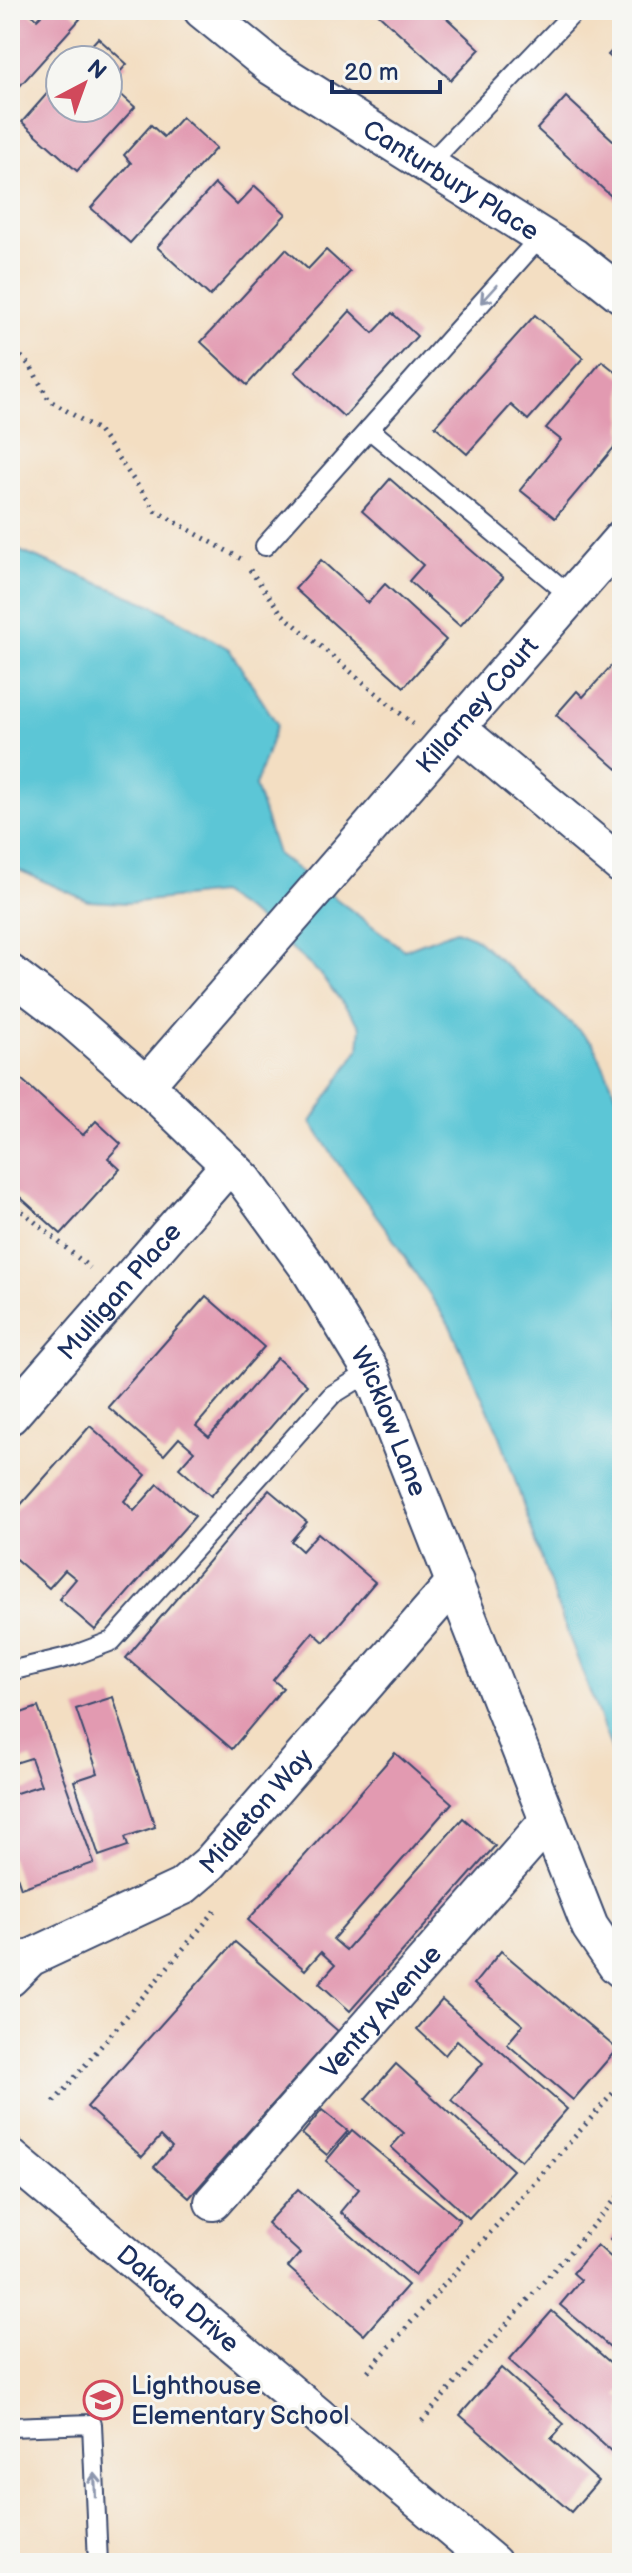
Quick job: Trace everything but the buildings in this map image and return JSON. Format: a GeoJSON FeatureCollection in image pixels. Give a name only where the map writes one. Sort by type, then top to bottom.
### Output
{"type":"FeatureCollection","features":[{"type":"Feature","properties":{"kind":"street","name":"Canturbury Place"},"geometry":{"type":"LineString","coordinates":[[209,12],[272,67],[574,257],[622,295]]}},
{"type":"Feature","properties":{"kind":"street","name":"Killarney Court"},"geometry":{"type":"LineString","coordinates":[[146,1085],[622,538]]}},
{"type":"Feature","properties":{"kind":"street"},"geometry":{"type":"LineString","coordinates":[[456,727],[622,866]]}},
{"type":"Feature","properties":{"kind":"street","name":"Wicklow Lane"},"geometry":{"type":"LineString","coordinates":[[10,973],[73,1021],[146,1085],[229,1165],[245,1181],[309,1269],[371,1371],[590,1927],[622,1970]]}},
{"type":"Feature","properties":{"kind":"street","name":"Mulligan Place"},"geometry":{"type":"LineString","coordinates":[[10,1416],[229,1165]]}},
{"type":"Feature","properties":{"kind":"street","name":"Midleton Way"},"geometry":{"type":"LineString","coordinates":[[10,1978],[30,1958],[182,1887],[210,1863],[455,1582]]}},
{"type":"Feature","properties":{"kind":"street","name":"Ventry Avenue"},"geometry":{"type":"LineString","coordinates":[[213,2202],[548,1821]]}},
{"type":"Feature","properties":{"kind":"street","name":"Dakota Drive"},"geometry":{"type":"LineString","coordinates":[[10,2157],[493,2563]]}},
{"type":"Feature","properties":{"kind":"lane"},"geometry":{"type":"LineString","coordinates":[[427,166],[576,10]]}},
{"type":"Feature","properties":{"kind":"lane"},"geometry":{"type":"LineString","coordinates":[[265,546],[541,236]]}},
{"type":"Feature","properties":{"kind":"lane"},"geometry":{"type":"LineString","coordinates":[[369,429],[571,596]]}},
{"type":"Feature","properties":{"kind":"lane"},"geometry":{"type":"LineString","coordinates":[[10,1671],[72,1656],[112,1641],[332,1395],[371,1371]]}},
{"type":"Feature","properties":{"kind":"lane"},"geometry":{"type":"LineString","coordinates":[[10,2427],[92,2424],[98,2563]]}},
{"type":"Feature","properties":{"kind":"path"},"geometry":{"type":"LineString","coordinates":[[10,345],[31,367],[49,400],[98,430],[156,511],[242,559],[282,614],[417,728]]}},
{"type":"Feature","properties":{"kind":"path"},"geometry":{"type":"LineString","coordinates":[[10,1201],[90,1268]]}},
{"type":"Feature","properties":{"kind":"path"},"geometry":{"type":"LineString","coordinates":[[54,2102],[215,1911]]}},
{"type":"Feature","properties":{"kind":"path"},"geometry":{"type":"LineString","coordinates":[[368,2371],[622,2083]]}},
{"type":"Feature","properties":{"kind":"path"},"geometry":{"type":"LineString","coordinates":[[422,2421],[622,2192]]}},
{"type":"Feature","properties":{"kind":"water"},"geometry":{"type":"Polygon","coordinates":[[[10,547],[152,605],[229,649],[277,724],[255,786],[277,854],[404,950],[456,930],[474,937],[593,1043],[622,1107],[622,1777],[559,1610],[500,1436],[450,1326],[311,1122],[359,1049],[361,1027],[319,973],[255,917],[219,893],[128,903],[88,901],[10,866],[10,547]]]}},
{"type":"Feature","properties":{"kind":"place","name":"Lighthouse Elementary School"},"geometry":{"type":"Point","coordinates":[103,2400]}}]}
